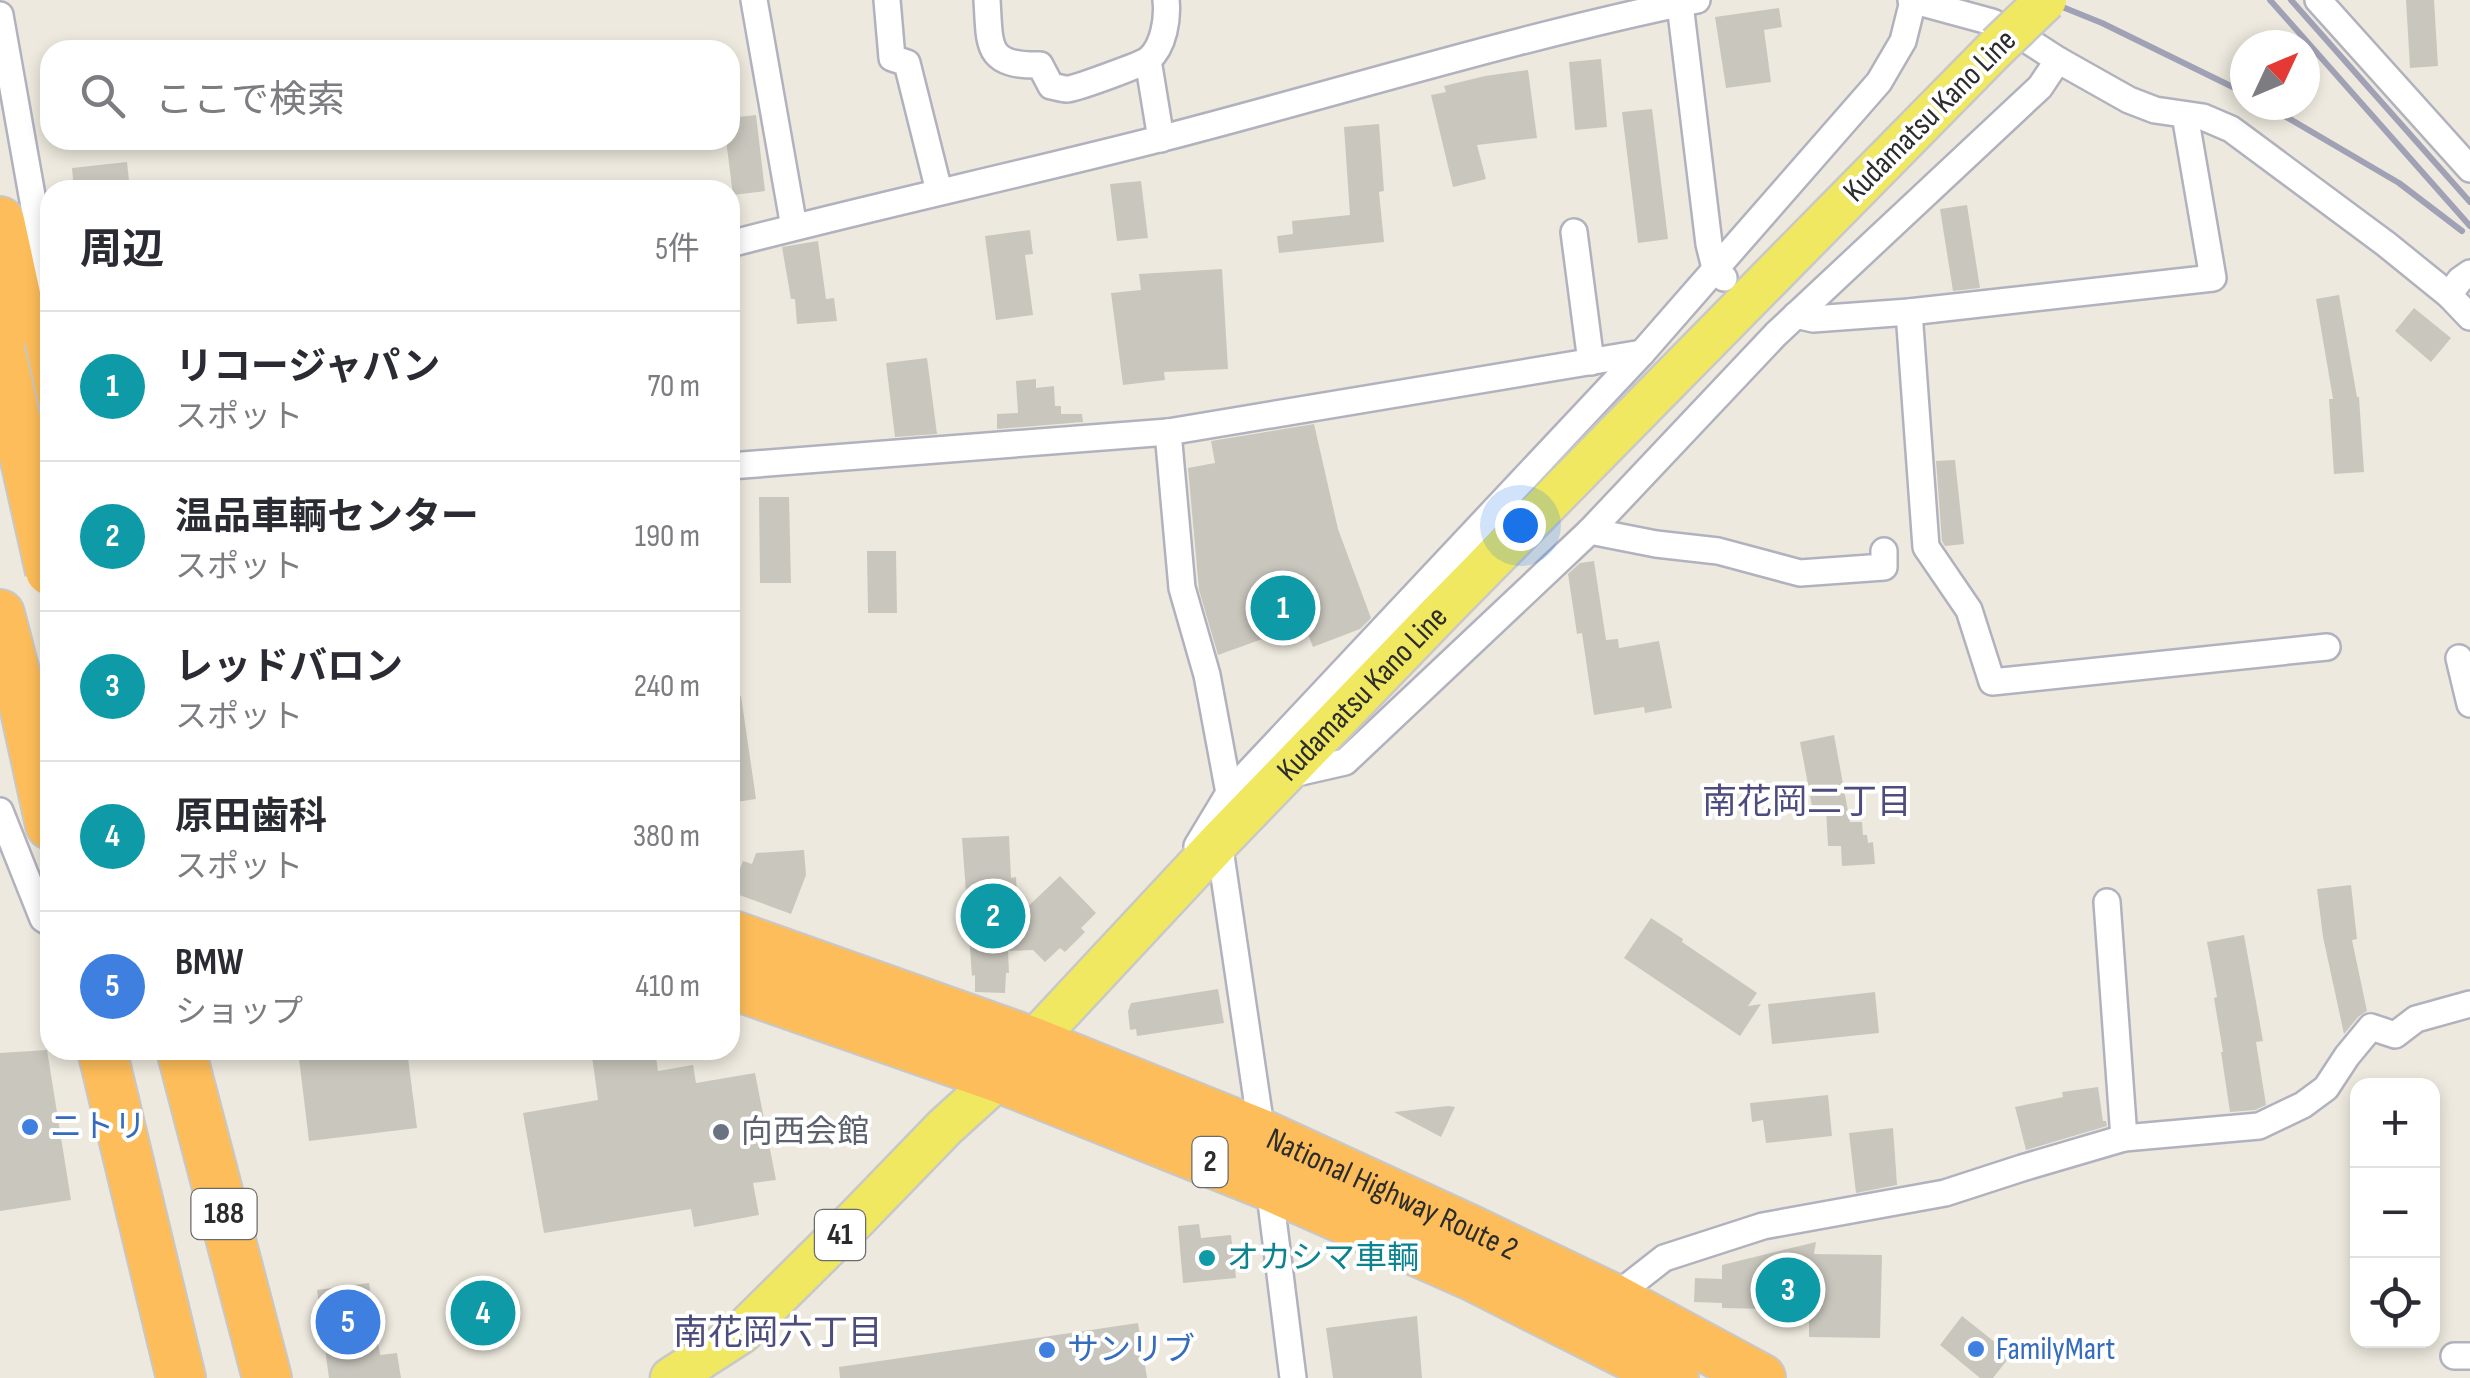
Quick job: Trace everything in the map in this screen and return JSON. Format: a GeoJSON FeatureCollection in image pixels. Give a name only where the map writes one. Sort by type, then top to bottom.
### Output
{"type":"FeatureCollection","features":[{"type":"Feature","properties":{"kind":"highway"},"geometry":{"type":"LineString","coordinates":[[0,221],[40,497]]}},
{"type":"Feature","properties":{"kind":"highway"},"geometry":{"type":"LineString","coordinates":[[20,348],[40,417]]}},
{"type":"Feature","properties":{"kind":"highway"},"geometry":{"type":"LineString","coordinates":[[0,614],[40,710]]}},
{"type":"Feature","properties":{"kind":"highway","name":"National Highway Route 2"},"geometry":{"type":"LineString","coordinates":[[740,938],[1031,1041],[1262,1134],[1613,1298],[1761,1378]]}},
{"type":"Feature","properties":{"kind":"highway","name":"National Highway Route 2"},"geometry":{"type":"LineString","coordinates":[[740,988],[998,1078],[1269,1186],[1474,1277],[1674,1378]]}},
{"type":"Feature","properties":{"kind":"highway","name":"188"},"geometry":{"type":"LineString","coordinates":[[104,1060],[181,1378]]}},
{"type":"Feature","properties":{"kind":"highway","name":"188"},"geometry":{"type":"LineString","coordinates":[[162,1060],[236,1378]]}},
{"type":"Feature","properties":{"kind":"highway","name":"188"},"geometry":{"type":"LineString","coordinates":[[184,1060],[267,1378]]}},
{"type":"Feature","properties":{"kind":"main road","name":"Kudamatsu Kano Line"},"geometry":{"type":"LineString","coordinates":[[671,1378],[741,1333],[998,1078],[1442,610],[2046,0]]}},
{"type":"Feature","properties":{"kind":"street"},"geometry":{"type":"LineString","coordinates":[[754,0],[794,227]]}},
{"type":"Feature","properties":{"kind":"street"},"geometry":{"type":"LineString","coordinates":[[887,0],[892,58],[906,62],[939,191]]}},
{"type":"Feature","properties":{"kind":"street"},"geometry":{"type":"LineString","coordinates":[[986,0],[990,47],[1000,58],[1019,65],[1040,65],[1051,86],[1070,89],[1148,60],[1160,43],[1166,0]]}},
{"type":"Feature","properties":{"kind":"street"},"geometry":{"type":"LineString","coordinates":[[1167,897],[1228,793],[1720,274],[1879,82],[1903,41],[1912,0],[1992,22],[2129,100],[2155,110],[2203,117],[2231,129],[2386,244],[2470,316]]}},
{"type":"Feature","properties":{"kind":"street"},"geometry":{"type":"LineString","coordinates":[[2318,0],[2470,170]]}},
{"type":"Feature","properties":{"kind":"street"},"geometry":{"type":"LineString","coordinates":[[740,241],[1161,138],[1632,13],[1689,2],[1709,244],[1720,274]]}},
{"type":"Feature","properties":{"kind":"street"},"geometry":{"type":"LineString","coordinates":[[0,15],[40,241]]}},
{"type":"Feature","properties":{"kind":"street"},"geometry":{"type":"LineString","coordinates":[[1148,60],[1161,138]]}},
{"type":"Feature","properties":{"kind":"street"},"geometry":{"type":"LineString","coordinates":[[1284,776],[1345,762],[1590,531],[1770,327],[1796,315],[2040,88],[2058,60]]}},
{"type":"Feature","properties":{"kind":"street"},"geometry":{"type":"LineString","coordinates":[[1796,315],[1813,319],[1909,312],[2213,278],[2186,116]]}},
{"type":"Feature","properties":{"kind":"street"},"geometry":{"type":"LineString","coordinates":[[1574,232],[1591,362]]}},
{"type":"Feature","properties":{"kind":"street"},"geometry":{"type":"LineString","coordinates":[[2450,295],[2470,272]]}},
{"type":"Feature","properties":{"kind":"street"},"geometry":{"type":"LineString","coordinates":[[1909,312],[1926,548],[1969,610],[1992,682],[2328,647]]}},
{"type":"Feature","properties":{"kind":"street"},"geometry":{"type":"LineString","coordinates":[[740,465],[1168,432],[1642,353]]}},
{"type":"Feature","properties":{"kind":"street"},"geometry":{"type":"LineString","coordinates":[[1168,432],[1182,588],[1207,675],[1228,793]]}},
{"type":"Feature","properties":{"kind":"street"},"geometry":{"type":"LineString","coordinates":[[1590,531],[1718,551],[1800,572],[1884,568],[1884,551]]}},
{"type":"Feature","properties":{"kind":"street"},"geometry":{"type":"LineString","coordinates":[[2459,658],[2470,704]]}},
{"type":"Feature","properties":{"kind":"street"},"geometry":{"type":"LineString","coordinates":[[0,811],[40,911]]}},
{"type":"Feature","properties":{"kind":"street"},"geometry":{"type":"LineString","coordinates":[[1219,842],[1262,1134]]}},
{"type":"Feature","properties":{"kind":"street"},"geometry":{"type":"LineString","coordinates":[[2106,902],[2124,1138]]}},
{"type":"Feature","properties":{"kind":"street"},"geometry":{"type":"LineString","coordinates":[[1613,1298],[1664,1258],[1763,1226],[1945,1193],[2124,1138],[2259,1126],[2303,1105],[2326,1088],[2371,1027],[2394,1034],[2416,1019],[2470,1004]]}},
{"type":"Feature","properties":{"kind":"street"},"geometry":{"type":"LineString","coordinates":[[1269,1186],[1293,1378]]}},
{"type":"Feature","properties":{"kind":"building"},"geometry":{"type":"Polygon","coordinates":[[[2406,0],[2434,0],[2438,66],[2410,68],[2406,0]]]}},
{"type":"Feature","properties":{"kind":"building"},"geometry":{"type":"Polygon","coordinates":[[[1779,8],[1782,27],[1764,30],[1771,82],[1726,88],[1715,17],[1779,8]]]}},
{"type":"Feature","properties":{"kind":"building"},"geometry":{"type":"Polygon","coordinates":[[[1601,59],[1607,127],[1575,130],[1569,62],[1601,59]]]}},
{"type":"Feature","properties":{"kind":"building"},"geometry":{"type":"Polygon","coordinates":[[[1528,70],[1537,138],[1477,145],[1486,179],[1453,187],[1431,95],[1446,92],[1444,86],[1528,70]]]}},
{"type":"Feature","properties":{"kind":"building"},"geometry":{"type":"Polygon","coordinates":[[[1652,109],[1668,239],[1638,243],[1622,112],[1652,109]]]}},
{"type":"Feature","properties":{"kind":"building"},"geometry":{"type":"Polygon","coordinates":[[[756,115],[765,191],[740,194],[740,180],[731,180],[727,150],[740,150],[740,117],[756,115]]]}},
{"type":"Feature","properties":{"kind":"building"},"geometry":{"type":"Polygon","coordinates":[[[1379,124],[1384,242],[1279,253],[1277,236],[1293,234],[1292,221],[1350,215],[1344,127],[1379,124]]]}},
{"type":"Feature","properties":{"kind":"building"},"geometry":{"type":"Polygon","coordinates":[[[127,162],[129,180],[73,180],[72,168],[127,162]]]}},
{"type":"Feature","properties":{"kind":"building"},"geometry":{"type":"Polygon","coordinates":[[[1141,181],[1148,238],[1117,241],[1110,184],[1141,181]]]}},
{"type":"Feature","properties":{"kind":"building"},"geometry":{"type":"Polygon","coordinates":[[[1967,205],[1980,288],[1953,291],[1940,209],[1967,205]]]}},
{"type":"Feature","properties":{"kind":"building"},"geometry":{"type":"Polygon","coordinates":[[[1030,230],[1033,254],[1025,255],[1033,315],[996,320],[985,236],[1030,230]]]}},
{"type":"Feature","properties":{"kind":"building"},"geometry":{"type":"Polygon","coordinates":[[[818,241],[826,299],[834,298],[837,321],[797,324],[782,247],[818,241]]]}},
{"type":"Feature","properties":{"kind":"building"},"geometry":{"type":"Polygon","coordinates":[[[1222,269],[1228,369],[1164,372],[1165,380],[1123,385],[1111,293],[1141,290],[1139,274],[1222,269]]]}},
{"type":"Feature","properties":{"kind":"building"},"geometry":{"type":"Polygon","coordinates":[[[2339,295],[2359,397],[2364,472],[2334,474],[2329,399],[2333,399],[2316,299],[2339,295]]]}},
{"type":"Feature","properties":{"kind":"building"},"geometry":{"type":"Polygon","coordinates":[[[2414,308],[2451,338],[2431,362],[2395,331],[2414,308]]]}},
{"type":"Feature","properties":{"kind":"building"},"geometry":{"type":"Polygon","coordinates":[[[927,358],[937,434],[895,437],[886,363],[927,358]]]}},
{"type":"Feature","properties":{"kind":"building"},"geometry":{"type":"Polygon","coordinates":[[[1036,379],[1036,388],[1054,386],[1055,406],[1061,406],[1061,414],[1082,414],[1083,422],[997,429],[997,414],[1018,413],[1016,381],[1036,379]]]}},
{"type":"Feature","properties":{"kind":"building"},"geometry":{"type":"Polygon","coordinates":[[[1314,424],[1338,529],[1371,618],[1360,629],[1313,647],[1304,624],[1218,655],[1199,590],[1188,468],[1215,463],[1211,441],[1314,424]]]}},
{"type":"Feature","properties":{"kind":"building"},"geometry":{"type":"Polygon","coordinates":[[[1955,460],[1964,544],[1945,546],[1936,461],[1955,460]]]}},
{"type":"Feature","properties":{"kind":"building"},"geometry":{"type":"Polygon","coordinates":[[[759,497],[789,497],[791,583],[760,583],[759,497]]]}},
{"type":"Feature","properties":{"kind":"building"},"geometry":{"type":"Polygon","coordinates":[[[867,551],[896,551],[897,613],[868,613],[867,551]]]}},
{"type":"Feature","properties":{"kind":"building"},"geometry":{"type":"Polygon","coordinates":[[[1594,561],[1606,640],[1618,639],[1619,648],[1659,641],[1672,708],[1645,713],[1644,707],[1594,715],[1582,633],[1577,634],[1568,574],[1580,563],[1594,561]]]}},
{"type":"Feature","properties":{"kind":"building"},"geometry":{"type":"Polygon","coordinates":[[[740,696],[756,799],[740,801],[740,696]]]}},
{"type":"Feature","properties":{"kind":"building"},"geometry":{"type":"Polygon","coordinates":[[[1834,735],[1850,822],[1862,822],[1863,835],[1867,835],[1868,843],[1873,842],[1875,864],[1842,866],[1841,846],[1828,846],[1826,809],[1813,811],[1800,742],[1834,735]]]}},
{"type":"Feature","properties":{"kind":"building"},"geometry":{"type":"Polygon","coordinates":[[[1009,836],[1018,916],[1060,876],[1096,913],[1081,928],[1085,932],[1065,952],[1060,948],[1045,962],[1033,950],[1008,951],[1005,993],[975,992],[962,838],[1009,836]]]}},
{"type":"Feature","properties":{"kind":"building"},"geometry":{"type":"Polygon","coordinates":[[[804,850],[806,875],[791,914],[740,895],[740,869],[743,861],[752,864],[756,853],[804,850]]]}},
{"type":"Feature","properties":{"kind":"building"},"geometry":{"type":"Polygon","coordinates":[[[2351,885],[2357,939],[2352,940],[2367,1011],[2344,1034],[2317,889],[2351,885]]]}},
{"type":"Feature","properties":{"kind":"building"},"geometry":{"type":"Polygon","coordinates":[[[1651,918],[1757,993],[1748,1006],[1761,1004],[1740,1036],[1624,958],[1651,918]]]}},
{"type":"Feature","properties":{"kind":"building"},"geometry":{"type":"Polygon","coordinates":[[[2244,935],[2263,1041],[2256,1042],[2266,1105],[2230,1112],[2207,942],[2244,935]]]}},
{"type":"Feature","properties":{"kind":"building"},"geometry":{"type":"Polygon","coordinates":[[[1218,989],[1224,1023],[1137,1036],[1136,1029],[1130,1030],[1131,1003],[1218,989]]]}},
{"type":"Feature","properties":{"kind":"building"},"geometry":{"type":"Polygon","coordinates":[[[1875,992],[1879,1033],[1772,1044],[1768,1004],[1875,992]]]}},
{"type":"Feature","properties":{"kind":"building","name":"ニトリ"},"geometry":{"type":"Polygon","coordinates":[[[40,1050],[40,1060],[49,1060],[71,1200],[0,1211],[0,1053],[40,1050]]]}},
{"type":"Feature","properties":{"kind":"building"},"geometry":{"type":"Polygon","coordinates":[[[299,1060],[408,1060],[417,1128],[309,1141],[299,1060]]]}},
{"type":"Feature","properties":{"kind":"building"},"geometry":{"type":"Polygon","coordinates":[[[593,1060],[656,1060],[658,1071],[693,1065],[696,1083],[755,1073],[776,1180],[753,1183],[759,1215],[694,1227],[691,1209],[544,1233],[523,1113],[598,1100],[593,1060]]]}},
{"type":"Feature","properties":{"kind":"building"},"geometry":{"type":"Polygon","coordinates":[[[2098,1087],[2107,1126],[2026,1150],[2015,1107],[2063,1097],[2062,1092],[2098,1087]]]}},
{"type":"Feature","properties":{"kind":"building"},"geometry":{"type":"Polygon","coordinates":[[[1828,1095],[1832,1136],[1766,1143],[1763,1120],[1752,1122],[1750,1103],[1828,1095]]]}},
{"type":"Feature","properties":{"kind":"building"},"geometry":{"type":"Polygon","coordinates":[[[1455,1107],[1441,1137],[1394,1112],[1455,1107]]]}},
{"type":"Feature","properties":{"kind":"building"},"geometry":{"type":"Polygon","coordinates":[[[1893,1128],[1897,1185],[1856,1193],[1849,1133],[1893,1128]]]}},
{"type":"Feature","properties":{"kind":"building","name":"オカシマ車輌"},"geometry":{"type":"Polygon","coordinates":[[[1199,1224],[1201,1238],[1231,1235],[1236,1278],[1183,1283],[1178,1226],[1199,1224]]]}},
{"type":"Feature","properties":{"kind":"building"},"geometry":{"type":"Polygon","coordinates":[[[1816,1242],[1814,1254],[1882,1255],[1880,1338],[1809,1337],[1809,1310],[1722,1308],[1722,1303],[1694,1302],[1695,1278],[1722,1279],[1722,1265],[1816,1242]]]}},
{"type":"Feature","properties":{"kind":"building"},"geometry":{"type":"Polygon","coordinates":[[[369,1283],[380,1355],[397,1353],[401,1378],[329,1378],[317,1290],[369,1283]]]}},
{"type":"Feature","properties":{"kind":"building"},"geometry":{"type":"Polygon","coordinates":[[[495,1284],[502,1339],[472,1342],[465,1288],[495,1284]]]}},
{"type":"Feature","properties":{"kind":"building"},"geometry":{"type":"Polygon","coordinates":[[[1417,1316],[1422,1378],[1333,1378],[1326,1328],[1417,1316]]]}},
{"type":"Feature","properties":{"kind":"building"},"geometry":{"type":"Polygon","coordinates":[[[1962,1316],[2011,1355],[1993,1378],[1980,1378],[1940,1345],[1962,1316]]]}},
{"type":"Feature","properties":{"kind":"building","name":"サンリブ"},"geometry":{"type":"Polygon","coordinates":[[[1138,1323],[1147,1378],[840,1378],[839,1367],[1138,1323]]]}},
{"type":"Feature","properties":{"kind":"railway"},"geometry":{"type":"LineString","coordinates":[[2045,0],[2102,23],[2230,86]]}},
{"type":"Feature","properties":{"kind":"railway"},"geometry":{"type":"LineString","coordinates":[[2270,0],[2470,226]]}},
{"type":"Feature","properties":{"kind":"railway"},"geometry":{"type":"LineString","coordinates":[[2291,0],[2470,202]]}},
{"type":"Feature","properties":{"kind":"railway"},"geometry":{"type":"LineString","coordinates":[[2292,120],[2399,183],[2462,231]]}},
{"type":"Feature","properties":{"kind":"place","name":"リコージャパン"},"geometry":{"type":"Point","coordinates":[1283,608]}},
{"type":"Feature","properties":{"kind":"place","name":"温品車輌センター"},"geometry":{"type":"Point","coordinates":[993,916]}},
{"type":"Feature","properties":{"kind":"place","name":"ニトリ"},"geometry":{"type":"Point","coordinates":[30,1127]}},
{"type":"Feature","properties":{"kind":"place","name":"向西会館"},"geometry":{"type":"Point","coordinates":[721,1132]}},
{"type":"Feature","properties":{"kind":"place","name":"オカシマ車輌"},"geometry":{"type":"Point","coordinates":[1207,1258]}},
{"type":"Feature","properties":{"kind":"place","name":"レッドバロン"},"geometry":{"type":"Point","coordinates":[1788,1290]}},
{"type":"Feature","properties":{"kind":"place","name":"原田歯科"},"geometry":{"type":"Point","coordinates":[483,1313]}},
{"type":"Feature","properties":{"kind":"place","name":"BMW"},"geometry":{"type":"Point","coordinates":[348,1322]}},
{"type":"Feature","properties":{"kind":"place","name":"FamilyMart"},"geometry":{"type":"Point","coordinates":[1976,1349]}},
{"type":"Feature","properties":{"kind":"place","name":"サンリブ"},"geometry":{"type":"Point","coordinates":[1047,1350]}},
{"type":"Feature","properties":{"kind":"district","name":"南花岡二丁目"},"geometry":{"type":"Point","coordinates":[1807,802]}},
{"type":"Feature","properties":{"kind":"district","name":"南花岡六丁目"},"geometry":{"type":"Point","coordinates":[778,1333]}}]}
